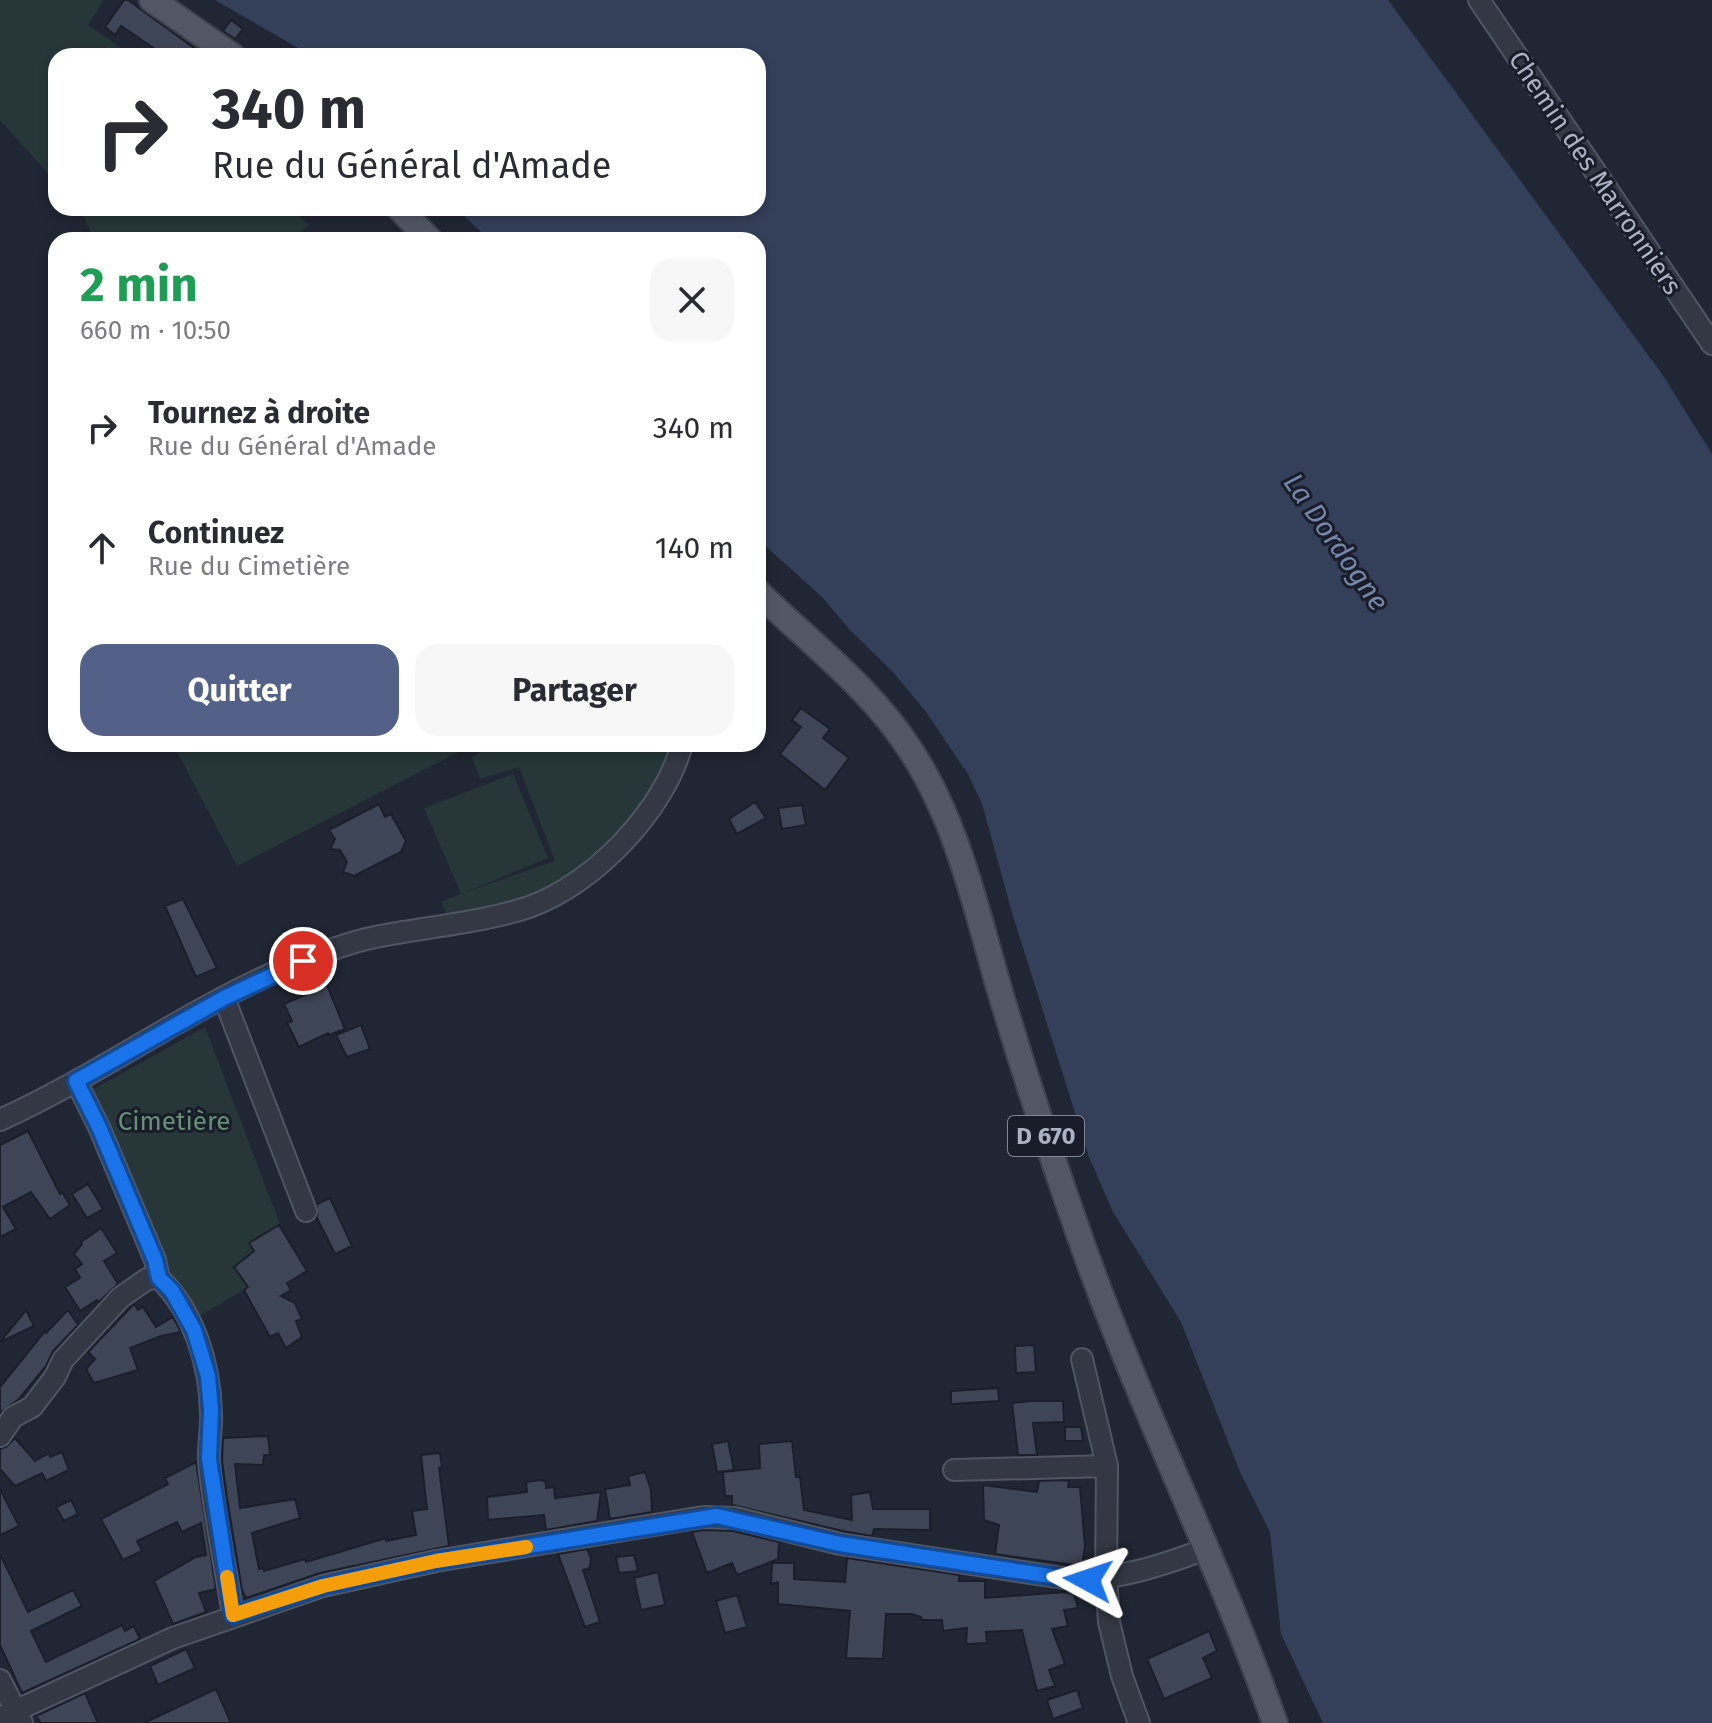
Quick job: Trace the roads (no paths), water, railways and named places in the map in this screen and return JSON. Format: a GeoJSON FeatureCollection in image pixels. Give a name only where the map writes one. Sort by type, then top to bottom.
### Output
{"type":"FeatureCollection","features":[{"type":"Feature","properties":{"kind":"main road"},"geometry":{"type":"LineString","coordinates":[[152,0],[221,48]]}},
{"type":"Feature","properties":{"kind":"main road"},"geometry":{"type":"LineString","coordinates":[[407,216],[422,232]]}},
{"type":"Feature","properties":{"kind":"main road","name":"D 670"},"geometry":{"type":"LineString","coordinates":[[766,600],[875,702],[912,752],[938,801],[963,864],[1016,1047],[1078,1231],[1121,1347],[1275,1723]]}},
{"type":"Feature","properties":{"kind":"street","name":"Chemin des Marronniers"},"geometry":{"type":"LineString","coordinates":[[1479,0],[1712,344]]}},
{"type":"Feature","properties":{"kind":"street"},"geometry":{"type":"LineString","coordinates":[[0,1120],[287,967],[370,938],[531,906],[567,887],[597,866],[629,836],[656,801],[680,752]]}},
{"type":"Feature","properties":{"kind":"street"},"geometry":{"type":"LineString","coordinates":[[224,998],[306,1211]]}},
{"type":"Feature","properties":{"kind":"street"},"geometry":{"type":"LineString","coordinates":[[76,1081],[155,1260],[159,1278],[172,1291],[194,1330],[208,1376],[211,1410],[209,1459],[233,1615]]}},
{"type":"Feature","properties":{"kind":"street"},"geometry":{"type":"LineString","coordinates":[[0,1436],[13,1417],[32,1407],[55,1377],[63,1360],[120,1298],[147,1279],[159,1278]]}},
{"type":"Feature","properties":{"kind":"street"},"geometry":{"type":"LineString","coordinates":[[1082,1359],[1107,1466],[1106,1577],[1109,1622],[1122,1676],[1139,1723]]}},
{"type":"Feature","properties":{"kind":"street"},"geometry":{"type":"LineString","coordinates":[[954,1470],[1107,1466]]}},
{"type":"Feature","properties":{"kind":"street"},"geometry":{"type":"LineString","coordinates":[[0,1680],[12,1717],[173,1638],[323,1586],[436,1561],[717,1516],[840,1544],[1070,1579],[1106,1577],[1153,1567],[1206,1549]]}},
{"type":"Feature","properties":{"kind":"water","name":"La Dordogne"},"geometry":{"type":"Polygon","coordinates":[[[215,0],[1388,0],[1662,374],[1712,454],[1712,1723],[1323,1723],[1281,1634],[1270,1532],[1240,1472],[1181,1322],[1113,1212],[1089,1157],[1013,916],[982,804],[968,774],[926,712],[893,672],[822,597],[766,546],[766,232],[481,232],[464,216],[766,216],[766,48],[298,48],[215,0]]]}},
{"type":"Feature","properties":{"kind":"park label","name":"Cimetière"},"geometry":{"type":"Point","coordinates":[174,1121]}}]}
